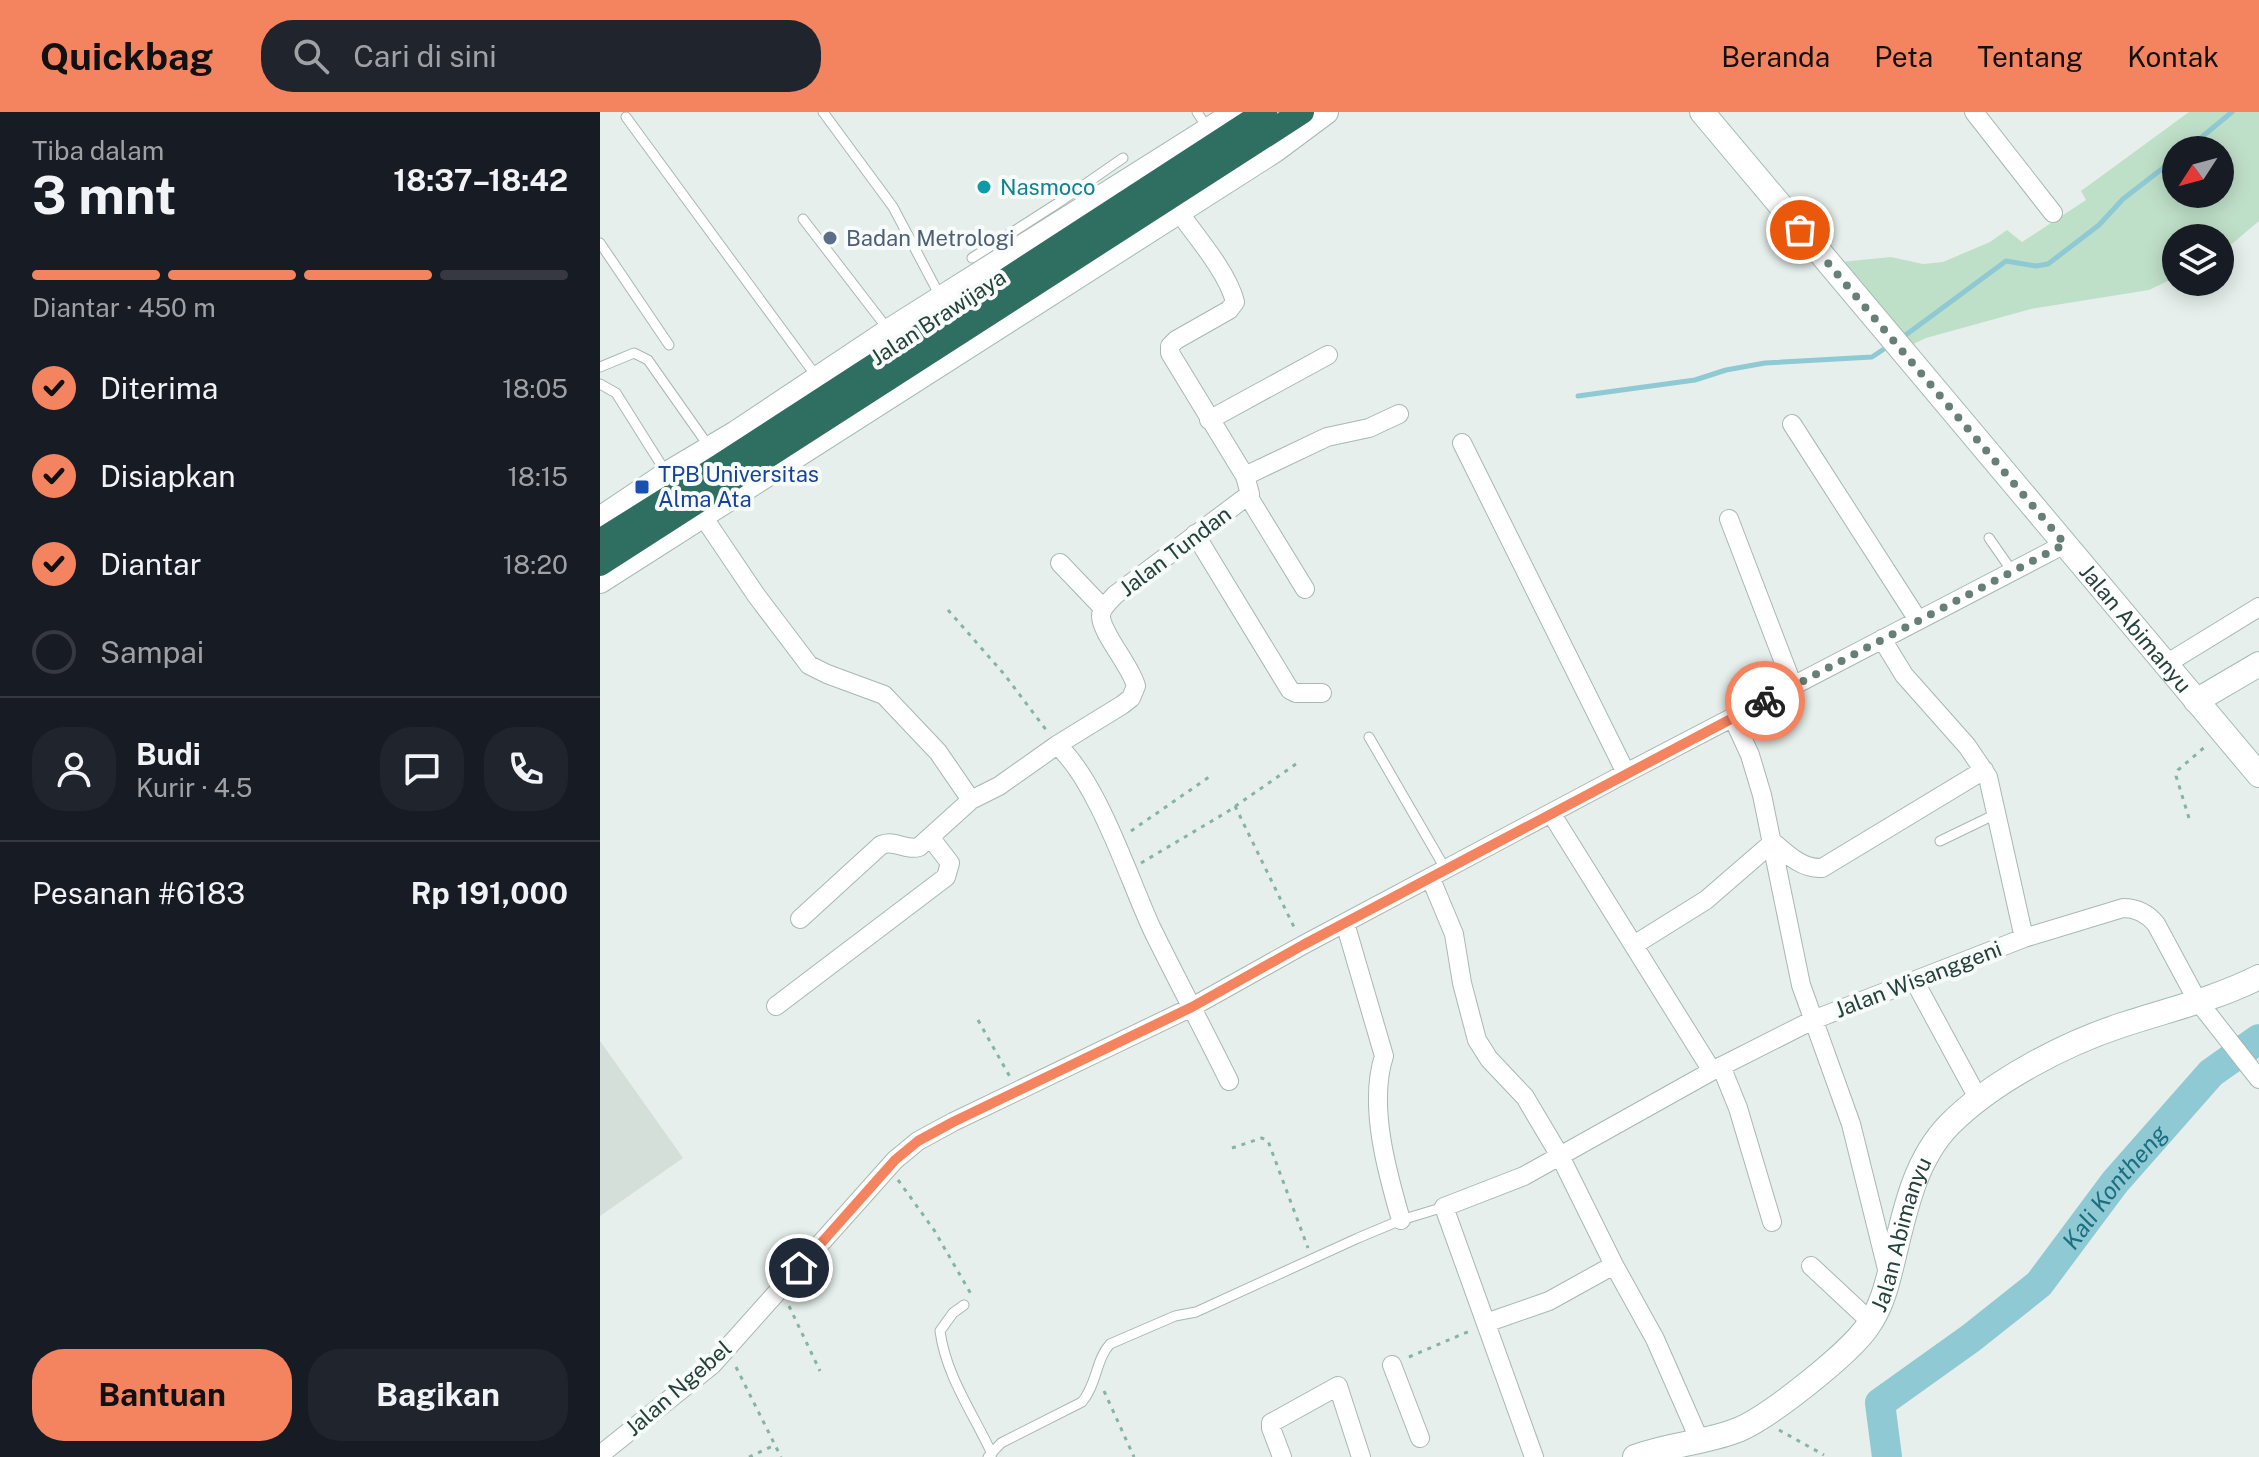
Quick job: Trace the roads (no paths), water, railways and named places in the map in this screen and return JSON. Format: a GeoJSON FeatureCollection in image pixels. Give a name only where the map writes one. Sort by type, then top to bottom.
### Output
{"type":"FeatureCollection","features":[{"type":"Feature","properties":{"kind":"highway","name":"Jalan Brawijaya"},"geometry":{"type":"LineString","coordinates":[[600,541],[715,457],[883,343],[1265,112]]}},
{"type":"Feature","properties":{"kind":"highway","name":"Jalan Brawijaya"},"geometry":{"type":"LineString","coordinates":[[600,564],[1302,112]]}},
{"type":"Feature","properties":{"kind":"street"},"geometry":{"type":"LineString","coordinates":[[600,519],[667,474],[715,457],[821,375],[883,343],[1063,211],[1203,121],[1237,112]]}},
{"type":"Feature","properties":{"kind":"street"},"geometry":{"type":"LineString","coordinates":[[600,581],[1293,138],[1326,112]]}},
{"type":"Feature","properties":{"kind":"street","name":"Jalan Abimanyu"},"geometry":{"type":"LineString","coordinates":[[1702,112],[2259,775]]}},
{"type":"Feature","properties":{"kind":"street"},"geometry":{"type":"LineString","coordinates":[[1974,112],[2053,213]]}},
{"type":"Feature","properties":{"kind":"street","name":"Jalan Tundan"},"geometry":{"type":"LineString","coordinates":[[1057,745],[1131,698],[1136,686],[1132,672],[1101,621],[1103,608],[1115,595],[1248,496],[1250,490],[1245,476],[1170,353],[1170,346],[1176,340],[1229,310],[1235,302],[1218,269],[1178,211]]}},
{"type":"Feature","properties":{"kind":"street"},"geometry":{"type":"LineString","coordinates":[[1209,420],[1328,355]]}},
{"type":"Feature","properties":{"kind":"street"},"geometry":{"type":"LineString","coordinates":[[1245,476],[1327,437],[1369,428],[1399,414]]}},
{"type":"Feature","properties":{"kind":"street"},"geometry":{"type":"LineString","coordinates":[[1792,424],[1918,620]]}},
{"type":"Feature","properties":{"kind":"street"},"geometry":{"type":"LineString","coordinates":[[1462,443],[1626,773]]}},
{"type":"Feature","properties":{"kind":"street"},"geometry":{"type":"LineString","coordinates":[[1248,496],[1305,589]]}},
{"type":"Feature","properties":{"kind":"street"},"geometry":{"type":"LineString","coordinates":[[702,515],[756,595],[809,665],[884,695],[938,752],[971,800]]}},
{"type":"Feature","properties":{"kind":"street"},"geometry":{"type":"LineString","coordinates":[[1729,519],[1793,686]]}},
{"type":"Feature","properties":{"kind":"street"},"geometry":{"type":"LineString","coordinates":[[1195,534],[1290,690],[1296,693],[1322,693]]}},
{"type":"Feature","properties":{"kind":"street","name":"Jalan Ngebel"},"geometry":{"type":"LineString","coordinates":[[600,1455],[712,1365],[889,1167],[918,1141],[1192,1007],[1626,773],[2065,544]]}},
{"type":"Feature","properties":{"kind":"street"},"geometry":{"type":"LineString","coordinates":[[1060,563],[1103,608]]}},
{"type":"Feature","properties":{"kind":"street"},"geometry":{"type":"LineString","coordinates":[[2166,664],[2259,607]]}},
{"type":"Feature","properties":{"kind":"street"},"geometry":{"type":"LineString","coordinates":[[1882,639],[1914,689],[1967,746],[1992,786],[2024,938]]}},
{"type":"Feature","properties":{"kind":"street"},"geometry":{"type":"LineString","coordinates":[[2196,701],[2259,664]]}},
{"type":"Feature","properties":{"kind":"street"},"geometry":{"type":"LineString","coordinates":[[1733,718],[1755,770],[1773,842],[1796,965],[1851,1124],[1889,1276]]}},
{"type":"Feature","properties":{"kind":"street"},"geometry":{"type":"LineString","coordinates":[[800,919],[881,845],[892,842],[915,849],[971,800],[999,786],[1057,745],[1068,755],[1094,796],[1152,928],[1229,1081]]}},
{"type":"Feature","properties":{"kind":"street"},"geometry":{"type":"LineString","coordinates":[[1773,842],[1810,868],[1822,868],[1984,770]]}},
{"type":"Feature","properties":{"kind":"street"},"geometry":{"type":"LineString","coordinates":[[1551,813],[1716,1068],[1738,1108],[1772,1222]]}},
{"type":"Feature","properties":{"kind":"street"},"geometry":{"type":"LineString","coordinates":[[776,1006],[946,877],[950,863],[930,837]]}},
{"type":"Feature","properties":{"kind":"street"},"geometry":{"type":"LineString","coordinates":[[1634,945],[1706,900],[1773,842]]}},
{"type":"Feature","properties":{"kind":"street"},"geometry":{"type":"LineString","coordinates":[[1439,874],[1477,1040],[1489,1059],[1525,1097],[1560,1156],[1655,1339],[1699,1439]]}},
{"type":"Feature","properties":{"kind":"street","name":"Jalan Wisanggeni"},"geometry":{"type":"LineString","coordinates":[[1444,1207],[1524,1176],[1716,1068],[1813,1020],[2024,938],[2112,910],[2132,908],[2148,915],[2156,924],[2197,1000],[2259,1079]]}},
{"type":"Feature","properties":{"kind":"street"},"geometry":{"type":"LineString","coordinates":[[1345,923],[1384,1056],[1378,1074],[1380,1118],[1387,1174],[1401,1220]]}},
{"type":"Feature","properties":{"kind":"street","name":"Jalan Abimanyu"},"geometry":{"type":"LineString","coordinates":[[1635,1457],[1735,1431],[1760,1418],[1843,1354],[1871,1322],[1889,1276],[1920,1167],[1947,1127],[1979,1100],[2031,1067],[2084,1040],[2225,992],[2259,977]]}},
{"type":"Feature","properties":{"kind":"street"},"geometry":{"type":"LineString","coordinates":[[1915,982],[1979,1100]]}},
{"type":"Feature","properties":{"kind":"street"},"geometry":{"type":"LineString","coordinates":[[1444,1207],[1534,1457]]}},
{"type":"Feature","properties":{"kind":"street"},"geometry":{"type":"LineString","coordinates":[[1486,1323],[1549,1301],[1614,1265]]}},
{"type":"Feature","properties":{"kind":"street"},"geometry":{"type":"LineString","coordinates":[[1811,1266],[1871,1322]]}},
{"type":"Feature","properties":{"kind":"street"},"geometry":{"type":"LineString","coordinates":[[1392,1365],[1420,1438]]}},
{"type":"Feature","properties":{"kind":"street"},"geometry":{"type":"LineString","coordinates":[[1282,1457],[1271,1423],[1345,1382],[1361,1457]]}},
{"type":"Feature","properties":{"kind":"lane"},"geometry":{"type":"LineString","coordinates":[[823,112],[893,207],[941,298]]}},
{"type":"Feature","properties":{"kind":"lane"},"geometry":{"type":"LineString","coordinates":[[626,117],[811,369],[821,375]]}},
{"type":"Feature","properties":{"kind":"lane"},"geometry":{"type":"LineString","coordinates":[[972,258],[1063,211],[1123,158]]}},
{"type":"Feature","properties":{"kind":"lane"},"geometry":{"type":"LineString","coordinates":[[803,219],[883,343]]}},
{"type":"Feature","properties":{"kind":"lane"},"geometry":{"type":"LineString","coordinates":[[600,243],[669,345]]}},
{"type":"Feature","properties":{"kind":"lane"},"geometry":{"type":"LineString","coordinates":[[600,367],[634,353],[648,360],[715,457]]}},
{"type":"Feature","properties":{"kind":"lane"},"geometry":{"type":"LineString","coordinates":[[600,384],[616,393],[667,474]]}},
{"type":"Feature","properties":{"kind":"lane"},"geometry":{"type":"LineString","coordinates":[[1989,538],[2012,571]]}},
{"type":"Feature","properties":{"kind":"lane"},"geometry":{"type":"LineString","coordinates":[[1369,737],[1439,874]]}},
{"type":"Feature","properties":{"kind":"lane"},"geometry":{"type":"LineString","coordinates":[[1940,841],[1998,813]]}},
{"type":"Feature","properties":{"kind":"lane"},"geometry":{"type":"LineString","coordinates":[[964,1305],[953,1313],[940,1331],[943,1351],[990,1455],[1001,1443],[1082,1402],[1091,1391],[1104,1350],[1110,1344],[1175,1316],[1196,1312],[1401,1220],[1444,1207]]}},
{"type":"Feature","properties":{"kind":"waterway"},"geometry":{"type":"LineString","coordinates":[[2203,136],[2232,112]]}},
{"type":"Feature","properties":{"kind":"waterway"},"geometry":{"type":"LineString","coordinates":[[1903,337],[2006,261],[2036,266],[2048,264],[2099,225],[2123,199],[2162,169]]}},
{"type":"Feature","properties":{"kind":"waterway"},"geometry":{"type":"LineString","coordinates":[[1578,396],[1695,380],[1726,370],[1765,363],[1872,357],[1890,345]]}},
{"type":"Feature","properties":{"kind":"waterway","name":"Kali Kontheng"},"geometry":{"type":"LineString","coordinates":[[1887,1457],[1880,1403],[1971,1338],[2039,1284],[2115,1182],[2211,1073],[2259,1039]]}},
{"type":"Feature","properties":{"kind":"place","name":"Nasmoco"},"geometry":{"type":"Point","coordinates":[984,187]}},
{"type":"Feature","properties":{"kind":"place","name":"Badan Metrologi"},"geometry":{"type":"Point","coordinates":[830,238]}},
{"type":"Feature","properties":{"kind":"place","name":"TPB Universitas Alma Ata"},"geometry":{"type":"Point","coordinates":[642,487]}}]}
